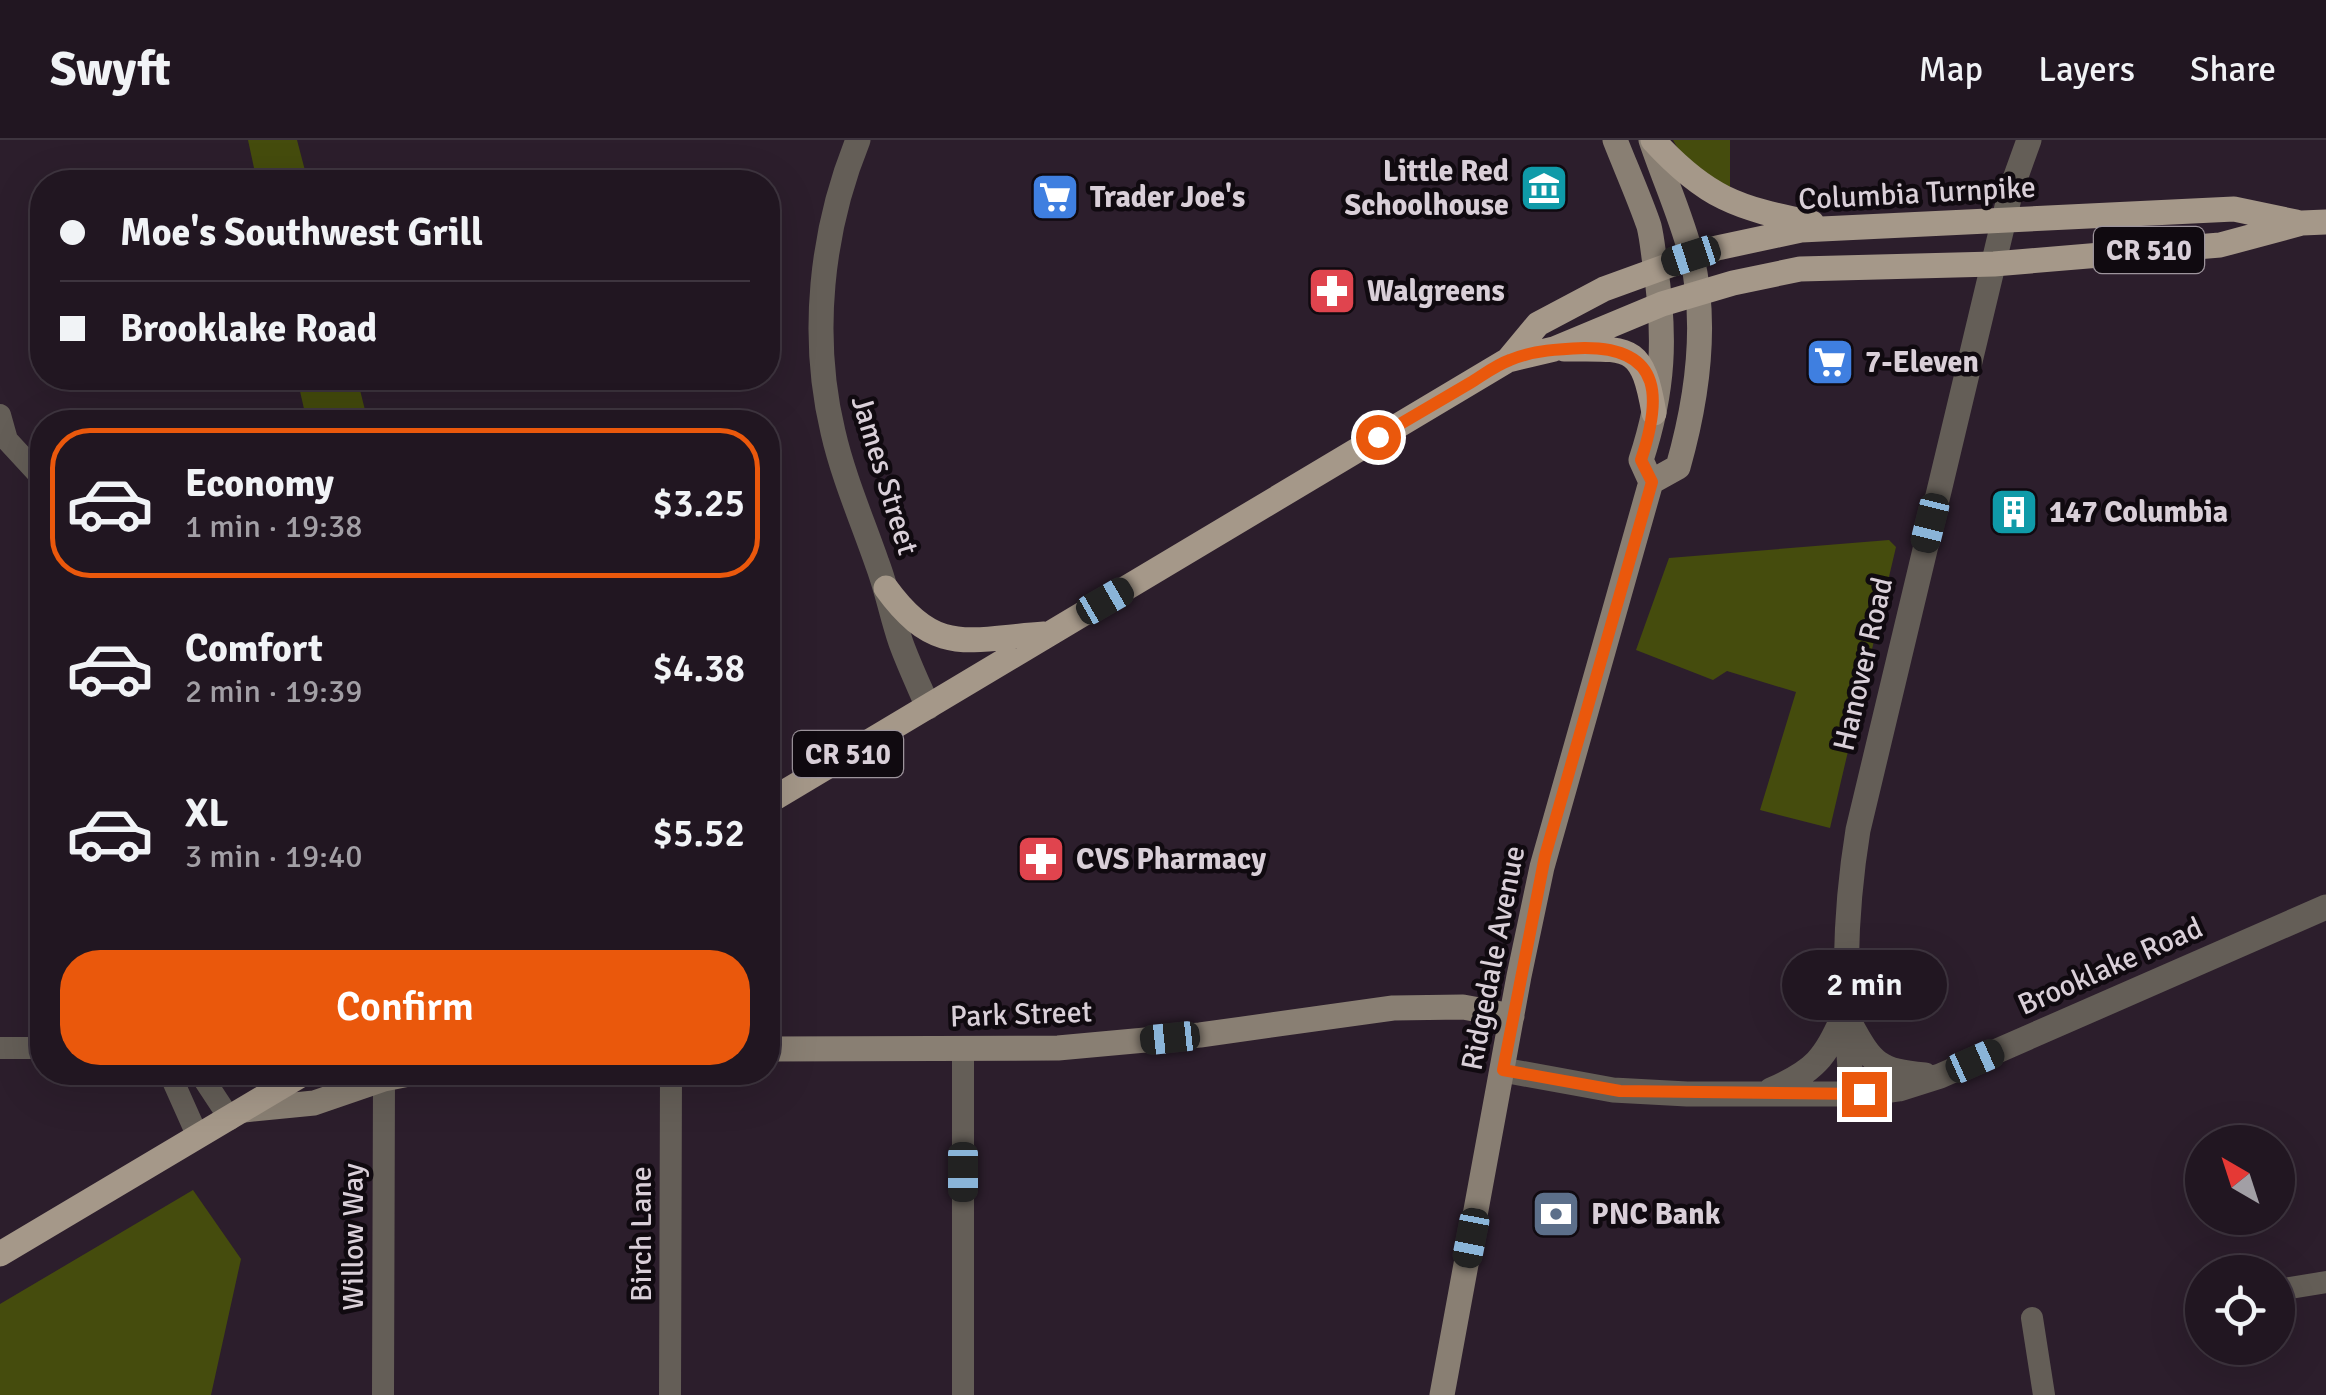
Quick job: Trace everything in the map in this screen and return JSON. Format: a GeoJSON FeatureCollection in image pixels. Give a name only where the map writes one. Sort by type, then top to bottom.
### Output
{"type":"FeatureCollection","features":[{"type":"Feature","properties":{"kind":"main road","name":"Ridgedale Avenue"},"geometry":{"type":"LineString","coordinates":[[1442,1395],[1545,856],[1652,482],[1641,460],[1654,413],[1664,331],[1662,304],[1650,228],[1615,140]]}},
{"type":"Feature","properties":{"kind":"main road"},"geometry":{"type":"LineString","coordinates":[[1652,140],[1702,186],[1736,206],[1832,227]]}},
{"type":"Feature","properties":{"kind":"main road","name":"Ridgedale Avenue"},"geometry":{"type":"LineString","coordinates":[[1652,140],[1691,256],[1698,294],[1699,353],[1691,421],[1678,467],[1652,482]]}},
{"type":"Feature","properties":{"kind":"main road","name":"Columbia Turnpike"},"geometry":{"type":"LineString","coordinates":[[1508,360],[1538,324],[1604,289],[1691,256],[1785,233],[1832,227],[2234,209],[2314,222]]}},
{"type":"Feature","properties":{"kind":"main road","name":"Columbia Turnpike"},"geometry":{"type":"LineString","coordinates":[[780,795],[1508,360],[1554,349],[1662,304],[1800,270],[1994,264],[2220,244],[2314,222]]}},
{"type":"Feature","properties":{"kind":"main road"},"geometry":{"type":"LineString","coordinates":[[1554,349],[1610,348],[1632,356],[1642,364],[1648,378],[1654,413]]}},
{"type":"Feature","properties":{"kind":"main road"},"geometry":{"type":"LineString","coordinates":[[886,588],[904,613],[929,632],[948,640],[1049,634]]}},
{"type":"Feature","properties":{"kind":"main road","name":"Park Street"},"geometry":{"type":"LineString","coordinates":[[780,1049],[1058,1048],[1394,1008],[1462,1007],[1512,1016]]}},
{"type":"Feature","properties":{"kind":"main road"},"geometry":{"type":"LineString","coordinates":[[0,1254],[285,1085]]}},
{"type":"Feature","properties":{"kind":"main road"},"geometry":{"type":"LineString","coordinates":[[237,1114],[314,1103],[362,1085]]}},
{"type":"Feature","properties":{"kind":"street","name":"James Street"},"geometry":{"type":"LineString","coordinates":[[858,140],[835,206],[827,254],[821,354],[833,436],[902,644],[928,707]]}},
{"type":"Feature","properties":{"kind":"street","name":"Hanover Road"},"geometry":{"type":"LineString","coordinates":[[1852,1094],[1844,1014],[1847,907],[1858,830],[2012,184],[2029,140]]}},
{"type":"Feature","properties":{"kind":"street"},"geometry":{"type":"LineString","coordinates":[[0,415],[4,438],[30,465]]}},
{"type":"Feature","properties":{"kind":"street","name":"Brooklake Road"},"geometry":{"type":"LineString","coordinates":[[1503,1070],[1620,1091],[1761,1095],[1896,1090],[1940,1076],[2326,907]]}},
{"type":"Feature","properties":{"kind":"street"},"geometry":{"type":"LineString","coordinates":[[1844,1014],[1882,1068],[1940,1076]]}},
{"type":"Feature","properties":{"kind":"street"},"geometry":{"type":"LineString","coordinates":[[1761,1095],[1815,1067],[1844,1014]]}},
{"type":"Feature","properties":{"kind":"street"},"geometry":{"type":"LineString","coordinates":[[0,1048],[30,1048]]}},
{"type":"Feature","properties":{"kind":"street"},"geometry":{"type":"LineString","coordinates":[[963,1049],[963,1395]]}},
{"type":"Feature","properties":{"kind":"street"},"geometry":{"type":"LineString","coordinates":[[175,1085],[198,1137]]}},
{"type":"Feature","properties":{"kind":"street"},"geometry":{"type":"LineString","coordinates":[[211,1085],[237,1114]]}},
{"type":"Feature","properties":{"kind":"street","name":"Willow Way"},"geometry":{"type":"LineString","coordinates":[[383,1395],[386,1085]]}},
{"type":"Feature","properties":{"kind":"street","name":"Birch Lane"},"geometry":{"type":"LineString","coordinates":[[670,1395],[671,1085]]}},
{"type":"Feature","properties":{"kind":"street"},"geometry":{"type":"LineString","coordinates":[[2295,1287],[2326,1282]]}},
{"type":"Feature","properties":{"kind":"street"},"geometry":{"type":"LineString","coordinates":[[2032,1318],[2044,1395]]}},
{"type":"Feature","properties":{"kind":"green space"},"geometry":{"type":"Polygon","coordinates":[[[248,140],[297,140],[305,170],[254,170],[248,140]]]}},
{"type":"Feature","properties":{"kind":"green space"},"geometry":{"type":"Polygon","coordinates":[[[1673,140],[1730,140],[1730,192],[1681,154],[1673,140]]]}},
{"type":"Feature","properties":{"kind":"green space"},"geometry":{"type":"Polygon","coordinates":[[[300,390],[360,390],[365,410],[304,410],[300,390]]]}},
{"type":"Feature","properties":{"kind":"green space"},"geometry":{"type":"Polygon","coordinates":[[[1889,540],[1896,547],[1830,828],[1760,810],[1796,692],[1727,671],[1713,680],[1636,650],[1669,558],[1889,540]]]}},
{"type":"Feature","properties":{"kind":"green space"},"geometry":{"type":"Polygon","coordinates":[[[193,1190],[241,1259],[211,1395],[0,1395],[0,1304],[193,1190]]]}},
{"type":"Feature","properties":{"kind":"place","name":"Little Red Schoolhouse"},"geometry":{"type":"Point","coordinates":[1544,188]}},
{"type":"Feature","properties":{"kind":"place","name":"Trader Joe's"},"geometry":{"type":"Point","coordinates":[1055,197]}},
{"type":"Feature","properties":{"kind":"place","name":"Walgreens"},"geometry":{"type":"Point","coordinates":[1332,291]}},
{"type":"Feature","properties":{"kind":"place","name":"7-Eleven"},"geometry":{"type":"Point","coordinates":[1830,362]}},
{"type":"Feature","properties":{"kind":"place","name":"147 Columbia"},"geometry":{"type":"Point","coordinates":[2014,512]}},
{"type":"Feature","properties":{"kind":"place","name":"CVS Pharmacy"},"geometry":{"type":"Point","coordinates":[1041,859]}},
{"type":"Feature","properties":{"kind":"place","name":"PNC Bank"},"geometry":{"type":"Point","coordinates":[1556,1214]}},
{"type":"Feature","properties":{"kind":"route"},"geometry":{"type":"LineString","coordinates":[[1378,437],[1508,360],[1554,349],[1610,348],[1630,354],[1642,364],[1648,378],[1654,413],[1641,460],[1652,482],[1545,856],[1503,1070],[1620,1091],[1864,1094]]}}]}
